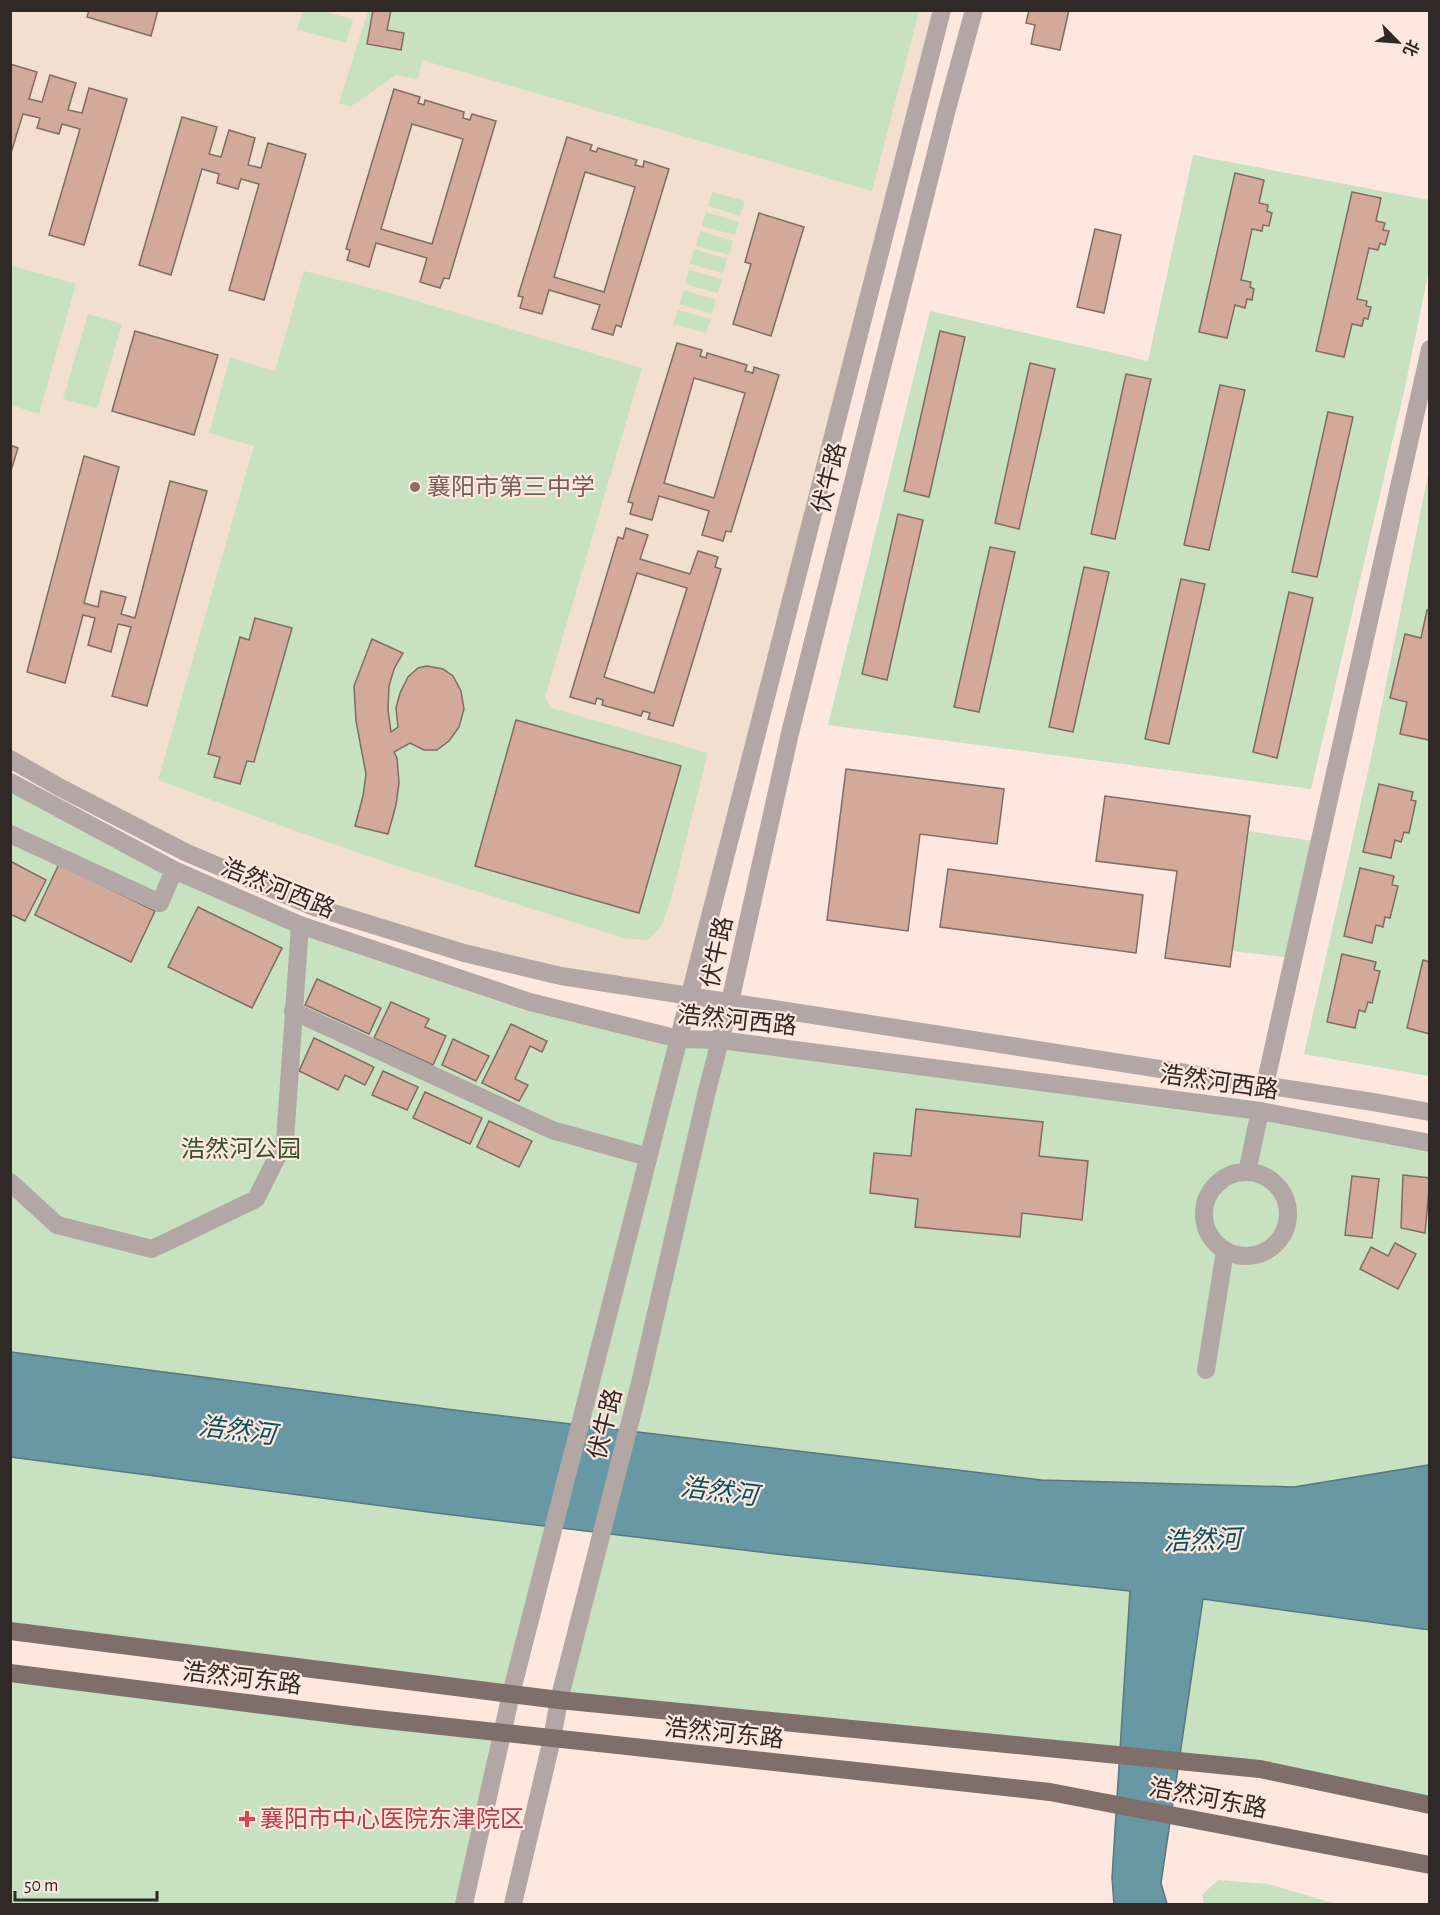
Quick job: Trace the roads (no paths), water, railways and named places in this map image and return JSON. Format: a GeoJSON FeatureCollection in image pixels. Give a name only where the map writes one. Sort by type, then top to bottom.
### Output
{"type":"FeatureCollection","features":[{"type":"Feature","properties":{"kind":"main road","name":"浩然河东路"},"geometry":{"type":"LineString","coordinates":[[10,1630],[559,1700],[1260,1769],[1430,1804]]}},
{"type":"Feature","properties":{"kind":"main road","name":"浩然河东路"},"geometry":{"type":"LineString","coordinates":[[10,1673],[358,1717],[1050,1792],[1430,1865]]}},
{"type":"Feature","properties":{"kind":"street"},"geometry":{"type":"LineString","coordinates":[[464,1905],[511,1694],[942,10]]}},
{"type":"Feature","properties":{"kind":"street","name":"伏牛路"},"geometry":{"type":"LineString","coordinates":[[513,1905],[559,1700],[634,1407],[706,1095],[730,1002],[790,733],[974,10]]}},
{"type":"Feature","properties":{"kind":"street"},"geometry":{"type":"LineString","coordinates":[[1265,1085],[1430,349]]}},
{"type":"Feature","properties":{"kind":"street","name":"浩然河西路"},"geometry":{"type":"LineString","coordinates":[[10,759],[185,852],[314,906],[464,953],[561,976],[1430,1112]]}},
{"type":"Feature","properties":{"kind":"street","name":"浩然河西路"},"geometry":{"type":"LineString","coordinates":[[10,782],[174,870],[300,925],[530,1002],[679,1040],[720,1041],[1260,1111],[1430,1143]]}},
{"type":"Feature","properties":{"kind":"street"},"geometry":{"type":"LineString","coordinates":[[10,834],[160,903],[174,870]]}},
{"type":"Feature","properties":{"kind":"street"},"geometry":{"type":"LineString","coordinates":[[10,1182],[57,1225],[152,1249],[256,1199],[285,1141],[300,925]]}},
{"type":"Feature","properties":{"kind":"street"},"geometry":{"type":"LineString","coordinates":[[293,1011],[552,1130],[648,1157]]}},
{"type":"Feature","properties":{"kind":"street"},"geometry":{"type":"LineString","coordinates":[[1247,1172],[1260,1111]]}},
{"type":"Feature","properties":{"kind":"street"},"geometry":{"type":"LineString","coordinates":[[1247,1172],[1261,1174],[1282,1192],[1287,1205],[1288,1219],[1284,1233],[1276,1244],[1265,1252],[1251,1256],[1238,1256],[1225,1251],[1214,1242],[1206,1230],[1203,1217],[1205,1203],[1211,1190],[1221,1180],[1233,1174],[1247,1172]]}},
{"type":"Feature","properties":{"kind":"street"},"geometry":{"type":"LineString","coordinates":[[1206,1370],[1225,1251]]}},
{"type":"Feature","properties":{"kind":"water","name":"浩然河"},"geometry":{"type":"Polygon","coordinates":[[[11,1352],[462,1411],[1041,1480],[1294,1487],[1429,1465],[1429,1630],[1203,1599],[1161,1883],[1167,1904],[1114,1904],[1112,1878],[1130,1591],[776,1554],[428,1512],[11,1457],[11,1352]]]}},
{"type":"Feature","properties":{"kind":"place","name":"襄阳市第三中学"},"geometry":{"type":"Point","coordinates":[415,487]}},
{"type":"Feature","properties":{"kind":"place","name":"襄阳市中心医院东津院区"},"geometry":{"type":"Point","coordinates":[247,1819]}},
{"type":"Feature","properties":{"kind":"park label","name":"浩然河公园"},"geometry":{"type":"Point","coordinates":[241,1149]}}]}
